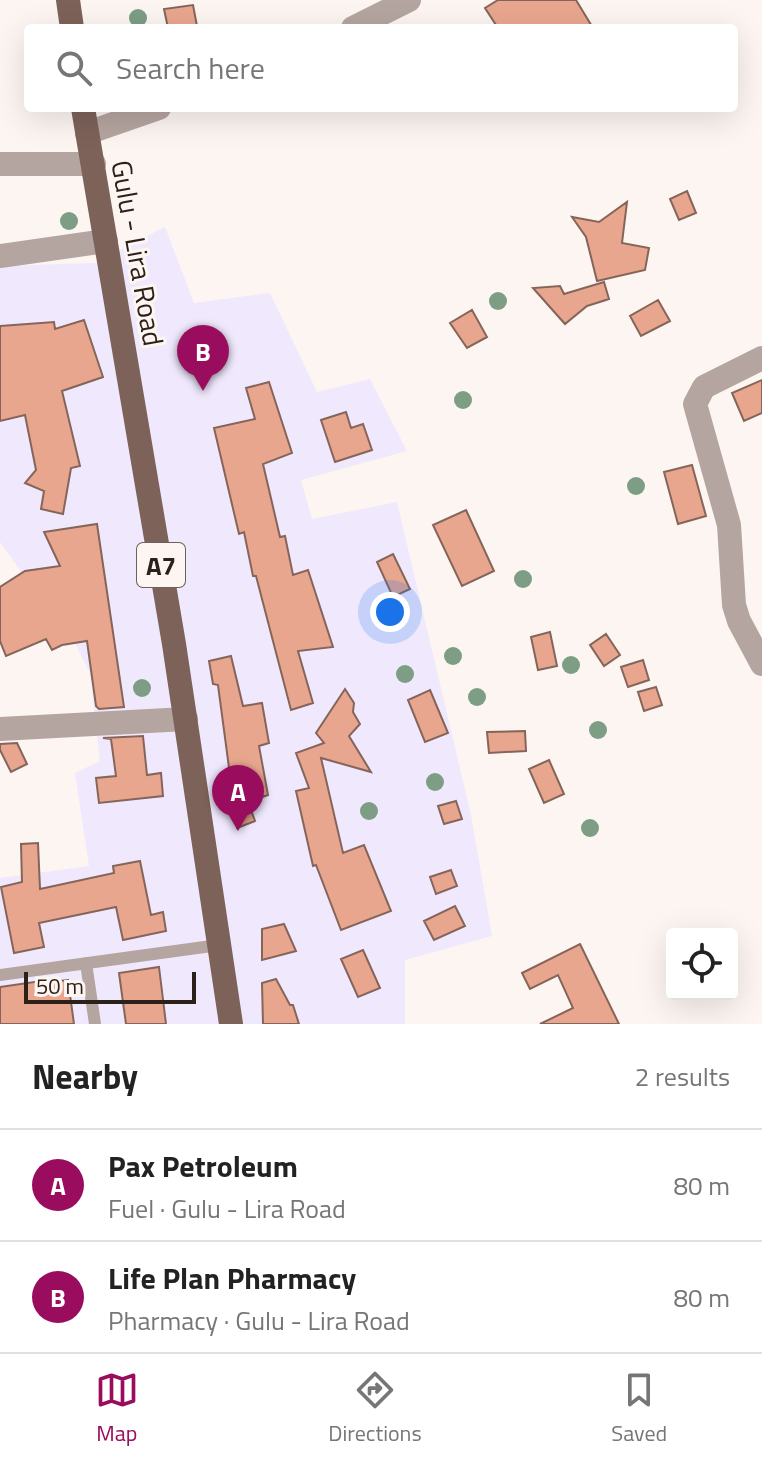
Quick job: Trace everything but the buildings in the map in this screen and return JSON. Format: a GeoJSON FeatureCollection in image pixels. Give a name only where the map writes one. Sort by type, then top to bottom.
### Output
{"type":"FeatureCollection","features":[{"type":"Feature","properties":{"kind":"main road"},"geometry":{"type":"LineString","coordinates":[[68,0],[71,24]]}},
{"type":"Feature","properties":{"kind":"main road","name":"Gulu - Lira Road"},"geometry":{"type":"LineString","coordinates":[[84,112],[186,719],[231,1024]]}},
{"type":"Feature","properties":{"kind":"street"},"geometry":{"type":"LineString","coordinates":[[361,24],[409,0]]}},
{"type":"Feature","properties":{"kind":"street"},"geometry":{"type":"LineString","coordinates":[[87,133],[147,112]]}},
{"type":"Feature","properties":{"kind":"street"},"geometry":{"type":"LineString","coordinates":[[0,164],[94,164]]}},
{"type":"Feature","properties":{"kind":"street"},"geometry":{"type":"LineString","coordinates":[[0,256],[106,241]]}},
{"type":"Feature","properties":{"kind":"street"},"geometry":{"type":"LineString","coordinates":[[762,358],[704,387],[695,400],[729,525],[734,605],[762,664]]}},
{"type":"Feature","properties":{"kind":"street"},"geometry":{"type":"LineString","coordinates":[[0,729],[186,719]]}},
{"type":"Feature","properties":{"kind":"lane"},"geometry":{"type":"LineString","coordinates":[[0,975],[219,945]]}},
{"type":"Feature","properties":{"kind":"lane"},"geometry":{"type":"LineString","coordinates":[[86,963],[95,1024]]}},
{"type":"Feature","properties":{"kind":"shaded area"},"geometry":{"type":"Polygon","coordinates":[[[165,227],[194,303],[270,293],[317,392],[370,379],[407,451],[301,480],[312,519],[397,502],[471,815],[492,936],[405,960],[405,1024],[0,1024],[0,878],[89,866],[75,773],[100,761],[90,673],[72,637],[37,618],[20,570],[0,542],[0,266],[95,263],[165,227]]]}},
{"type":"Feature","properties":{"kind":"place","name":"Life Plan Pharmacy"},"geometry":{"type":"Point","coordinates":[203,391]}},
{"type":"Feature","properties":{"kind":"place","name":"Pax Petroleum"},"geometry":{"type":"Point","coordinates":[238,831]}}]}
